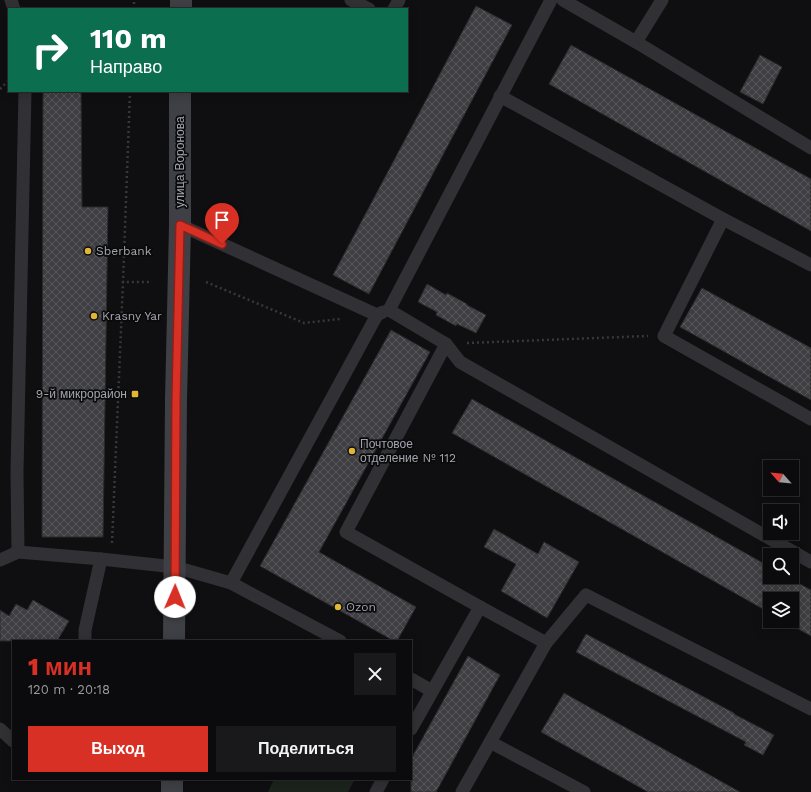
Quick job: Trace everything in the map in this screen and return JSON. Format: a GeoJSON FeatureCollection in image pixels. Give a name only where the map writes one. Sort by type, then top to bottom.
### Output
{"type":"FeatureCollection","features":[{"type":"Feature","properties":{"kind":"main road","name":"улица Воронова"},"geometry":{"type":"LineString","coordinates":[[174,640],[176,400],[180,225],[180,92]]}},
{"type":"Feature","properties":{"kind":"main road"},"geometry":{"type":"LineString","coordinates":[[172,780],[172,792]]}},
{"type":"Feature","properties":{"kind":"lane"},"geometry":{"type":"LineString","coordinates":[[351,0],[367,8]]}},
{"type":"Feature","properties":{"kind":"lane"},"geometry":{"type":"LineString","coordinates":[[231,583],[382,312],[551,0]]}},
{"type":"Feature","properties":{"kind":"lane"},"geometry":{"type":"LineString","coordinates":[[563,0],[636,42],[811,148]]}},
{"type":"Feature","properties":{"kind":"lane"},"geometry":{"type":"LineString","coordinates":[[636,42],[662,0]]}},
{"type":"Feature","properties":{"kind":"lane"},"geometry":{"type":"LineString","coordinates":[[18,552],[17,464],[25,92]]}},
{"type":"Feature","properties":{"kind":"lane"},"geometry":{"type":"LineString","coordinates":[[500,96],[811,266]]}},
{"type":"Feature","properties":{"kind":"lane"},"geometry":{"type":"LineString","coordinates":[[723,219],[664,336],[811,419]]}},
{"type":"Feature","properties":{"kind":"lane"},"geometry":{"type":"LineString","coordinates":[[180,225],[382,312],[446,344],[460,362],[811,562]]}},
{"type":"Feature","properties":{"kind":"lane"},"geometry":{"type":"LineString","coordinates":[[446,344],[346,532],[546,643]]}},
{"type":"Feature","properties":{"kind":"lane"},"geometry":{"type":"LineString","coordinates":[[0,560],[18,552],[106,559],[175,567],[231,583],[338,640]]}},
{"type":"Feature","properties":{"kind":"lane"},"geometry":{"type":"LineString","coordinates":[[85,640],[85,630],[106,559]]}},
{"type":"Feature","properties":{"kind":"lane"},"geometry":{"type":"LineString","coordinates":[[462,792],[546,643],[586,595],[811,709]]}},
{"type":"Feature","properties":{"kind":"lane"},"geometry":{"type":"LineString","coordinates":[[412,727],[480,607]]}},
{"type":"Feature","properties":{"kind":"lane"},"geometry":{"type":"LineString","coordinates":[[412,680],[432,691]]}},
{"type":"Feature","properties":{"kind":"lane"},"geometry":{"type":"LineString","coordinates":[[0,729],[12,739]]}},
{"type":"Feature","properties":{"kind":"lane"},"geometry":{"type":"LineString","coordinates":[[490,742],[584,792]]}},
{"type":"Feature","properties":{"kind":"lane"},"geometry":{"type":"LineString","coordinates":[[376,792],[382,780]]}},
{"type":"Feature","properties":{"kind":"path"},"geometry":{"type":"LineString","coordinates":[[0,89],[8,81]]}},
{"type":"Feature","properties":{"kind":"path"},"geometry":{"type":"LineString","coordinates":[[106,559],[123,282],[130,92]]}},
{"type":"Feature","properties":{"kind":"path"},"geometry":{"type":"LineString","coordinates":[[123,282],[152,282]]}},
{"type":"Feature","properties":{"kind":"path"},"geometry":{"type":"LineString","coordinates":[[206,282],[304,323],[340,319]]}},
{"type":"Feature","properties":{"kind":"path"},"geometry":{"type":"LineString","coordinates":[[446,344],[664,336]]}},
{"type":"Feature","properties":{"kind":"shaded area"},"geometry":{"type":"Polygon","coordinates":[[[274,780],[354,780],[348,792],[268,792],[274,780]]]}},
{"type":"Feature","properties":{"kind":"building"},"geometry":{"type":"Polygon","coordinates":[[[476,6],[512,25],[369,294],[333,275],[476,6]]]}},
{"type":"Feature","properties":{"kind":"building"},"geometry":{"type":"Polygon","coordinates":[[[571,45],[811,179],[811,231],[549,84],[571,45]]]}},
{"type":"Feature","properties":{"kind":"building"},"geometry":{"type":"Polygon","coordinates":[[[760,55],[782,67],[763,104],[740,92],[760,55]]]}},
{"type":"Feature","properties":{"kind":"building"},"geometry":{"type":"Polygon","coordinates":[[[43,92],[81,92],[82,207],[108,207],[103,537],[42,537],[43,92]]]}},
{"type":"Feature","properties":{"kind":"building"},"geometry":{"type":"Polygon","coordinates":[[[427,284],[446,295],[447,293],[486,315],[476,333],[457,324],[456,326],[436,315],[437,312],[418,302],[427,284]]]}},
{"type":"Feature","properties":{"kind":"building"},"geometry":{"type":"Polygon","coordinates":[[[702,288],[811,348],[811,400],[680,327],[702,288]]]}},
{"type":"Feature","properties":{"kind":"building"},"geometry":{"type":"Polygon","coordinates":[[[391,330],[430,352],[319,552],[416,607],[398,640],[392,640],[260,566],[391,330]]]}},
{"type":"Feature","properties":{"kind":"building"},"geometry":{"type":"Polygon","coordinates":[[[472,399],[763,563],[763,584],[799,584],[811,590],[811,636],[797,628],[799,628],[799,592],[763,592],[763,609],[452,433],[472,399]]]}},
{"type":"Feature","properties":{"kind":"building"},"geometry":{"type":"Polygon","coordinates":[[[494,529],[538,554],[544,542],[579,562],[547,618],[501,591],[516,564],[484,547],[494,529]]]}},
{"type":"Feature","properties":{"kind":"building"},"geometry":{"type":"Polygon","coordinates":[[[33,600],[69,621],[58,640],[0,641],[0,610],[9,616],[16,604],[27,610],[33,600]]]}},
{"type":"Feature","properties":{"kind":"building"},"geometry":{"type":"Polygon","coordinates":[[[586,634],[774,735],[763,755],[744,745],[746,742],[576,652],[586,634]]]}},
{"type":"Feature","properties":{"kind":"building"},"geometry":{"type":"Polygon","coordinates":[[[468,656],[500,675],[436,792],[411,792],[412,757],[468,656]]]}},
{"type":"Feature","properties":{"kind":"building"},"geometry":{"type":"Polygon","coordinates":[[[564,693],[740,792],[648,792],[541,732],[564,693]]]}},
{"type":"Feature","properties":{"kind":"place","name":"Sberbank"},"geometry":{"type":"Point","coordinates":[88,251]}},
{"type":"Feature","properties":{"kind":"place","name":"Krasny Yar"},"geometry":{"type":"Point","coordinates":[94,316]}},
{"type":"Feature","properties":{"kind":"place","name":"9-й микрорайон"},"geometry":{"type":"Point","coordinates":[135,394]}},
{"type":"Feature","properties":{"kind":"place","name":"Почтовое отделение № 112"},"geometry":{"type":"Point","coordinates":[352,451]}},
{"type":"Feature","properties":{"kind":"place","name":"Ozon"},"geometry":{"type":"Point","coordinates":[338,607]}},
{"type":"Feature","properties":{"kind":"route"},"geometry":{"type":"LineString","coordinates":[[175,597],[176,400],[180,225],[222,244]]}}]}
